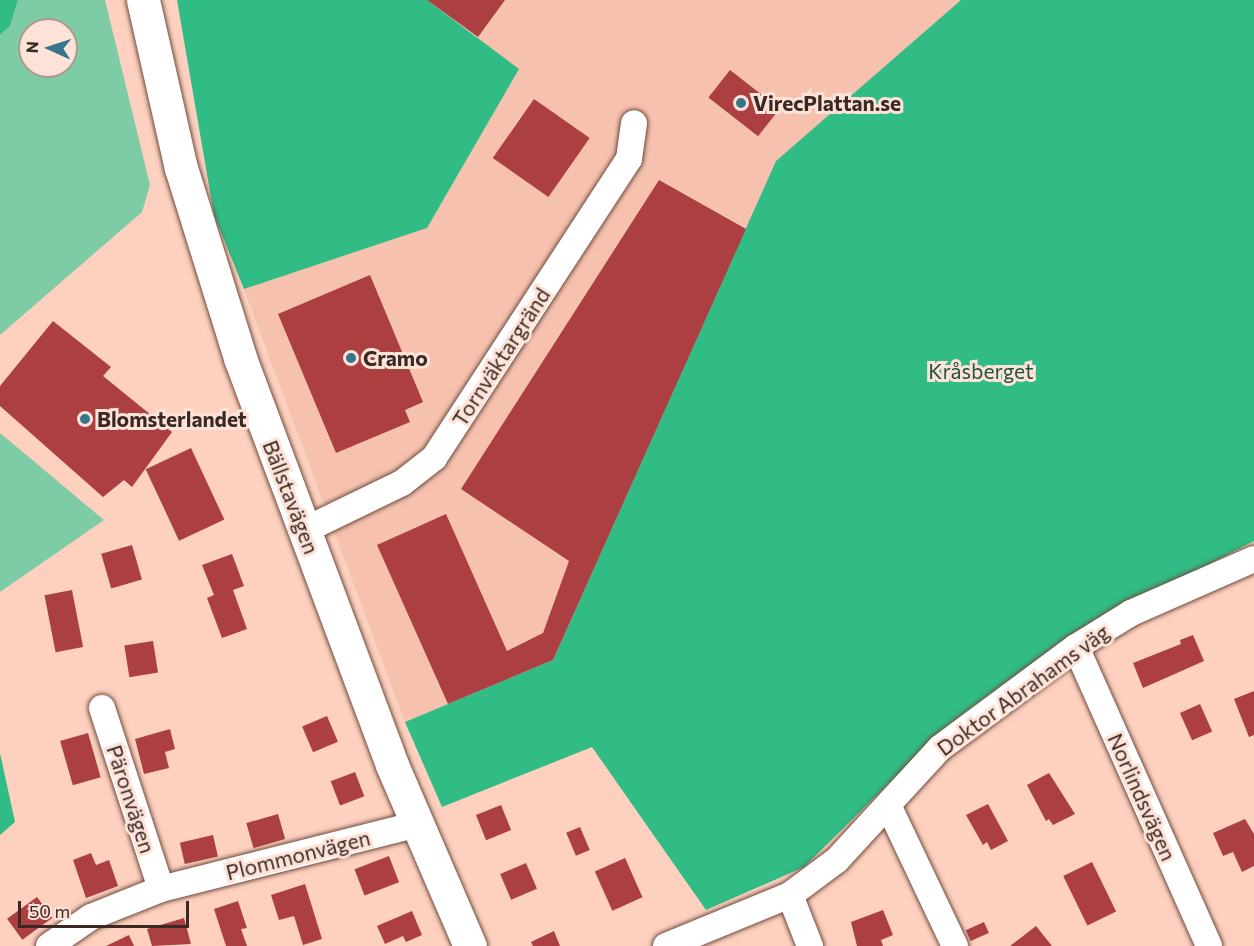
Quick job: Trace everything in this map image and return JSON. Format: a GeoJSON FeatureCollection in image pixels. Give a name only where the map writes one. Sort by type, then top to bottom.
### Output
{"type":"FeatureCollection","features":[{"type":"Feature","properties":{"kind":"street","name":"Bällstavägen"},"geometry":{"type":"LineString","coordinates":[[143,0],[205,252],[303,531],[417,824],[470,946]]}},
{"type":"Feature","properties":{"kind":"street","name":"Tornväktargränd"},"geometry":{"type":"LineString","coordinates":[[303,531],[402,483],[434,458],[629,159],[634,123]]}},
{"type":"Feature","properties":{"kind":"street","name":"Doktor Abrahams väg"},"geometry":{"type":"LineString","coordinates":[[666,946],[790,895],[837,860],[889,807],[940,748],[1076,647],[1131,613],[1254,559]]}},
{"type":"Feature","properties":{"kind":"street","name":"Norlindsvägen"},"geometry":{"type":"LineString","coordinates":[[1076,647],[1209,946]]}},
{"type":"Feature","properties":{"kind":"street","name":"Päronvägen"},"geometry":{"type":"LineString","coordinates":[[102,708],[161,889]]}},
{"type":"Feature","properties":{"kind":"street"},"geometry":{"type":"LineString","coordinates":[[889,807],[955,946]]}},
{"type":"Feature","properties":{"kind":"street","name":"Plommonvägen"},"geometry":{"type":"LineString","coordinates":[[49,946],[91,917],[161,889],[417,824]]}},
{"type":"Feature","properties":{"kind":"street"},"geometry":{"type":"LineString","coordinates":[[790,895],[810,946]]}},
{"type":"Feature","properties":{"kind":"shaded area"},"geometry":{"type":"Polygon","coordinates":[[[427,0],[961,0],[776,161],[553,660],[405,722],[244,289],[427,228],[478,37],[427,0]]]}},
{"type":"Feature","properties":{"kind":"green space"},"geometry":{"type":"Polygon","coordinates":[[[0,0],[18,0],[10,26],[0,35],[0,0]]]}},
{"type":"Feature","properties":{"kind":"green space"},"geometry":{"type":"Polygon","coordinates":[[[18,0],[105,0],[150,185],[142,212],[0,335],[0,35],[10,26],[18,0]]]}},
{"type":"Feature","properties":{"kind":"green space"},"geometry":{"type":"Polygon","coordinates":[[[177,0],[427,0],[519,69],[427,228],[244,289],[214,215],[177,0]]]}},
{"type":"Feature","properties":{"kind":"green space","name":"Kråsberget"},"geometry":{"type":"Polygon","coordinates":[[[961,0],[1254,0],[1254,541],[1067,637],[947,726],[804,867],[706,910],[592,747],[442,807],[405,722],[553,660],[776,161],[961,0]]]}},
{"type":"Feature","properties":{"kind":"green space"},"geometry":{"type":"Polygon","coordinates":[[[0,433],[104,520],[0,592],[0,433]]]}},
{"type":"Feature","properties":{"kind":"green space"},"geometry":{"type":"Polygon","coordinates":[[[0,753],[15,822],[0,835],[0,753]]]}},
{"type":"Feature","properties":{"kind":"building"},"geometry":{"type":"Polygon","coordinates":[[[427,0],[505,0],[478,37],[427,0]]]}},
{"type":"Feature","properties":{"kind":"building"},"geometry":{"type":"Polygon","coordinates":[[[730,70],[780,109],[758,136],[708,98],[730,70]]]}},
{"type":"Feature","properties":{"kind":"building"},"geometry":{"type":"Polygon","coordinates":[[[534,99],[590,138],[548,197],[493,158],[534,99]]]}},
{"type":"Feature","properties":{"kind":"building"},"geometry":{"type":"Polygon","coordinates":[[[659,180],[746,229],[553,660],[448,704],[377,545],[446,514],[507,651],[543,633],[569,561],[461,489],[659,180]]]}},
{"type":"Feature","properties":{"kind":"building","name":"Cramo"},"geometry":{"type":"Polygon","coordinates":[[[370,275],[423,402],[405,410],[410,422],[336,453],[278,314],[370,275]]]}},
{"type":"Feature","properties":{"kind":"building","name":"Blomsterlandet"},"geometry":{"type":"Polygon","coordinates":[[[53,321],[111,367],[103,376],[172,432],[132,487],[124,480],[103,497],[0,406],[0,386],[53,321]]]}},
{"type":"Feature","properties":{"kind":"building"},"geometry":{"type":"Polygon","coordinates":[[[191,448],[224,520],[179,541],[146,469],[191,448]]]}},
{"type":"Feature","properties":{"kind":"building"},"geometry":{"type":"Polygon","coordinates":[[[132,545],[142,580],[111,588],[101,554],[132,545]]]}},
{"type":"Feature","properties":{"kind":"building"},"geometry":{"type":"Polygon","coordinates":[[[232,554],[244,586],[233,590],[247,629],[222,638],[207,598],[214,595],[202,565],[232,554]]]}},
{"type":"Feature","properties":{"kind":"building"},"geometry":{"type":"Polygon","coordinates":[[[72,590],[83,647],[56,652],[45,595],[72,590]]]}},
{"type":"Feature","properties":{"kind":"building"},"geometry":{"type":"Polygon","coordinates":[[[1193,635],[1204,661],[1143,688],[1133,663],[1181,644],[1180,640],[1193,635]]]}},
{"type":"Feature","properties":{"kind":"building"},"geometry":{"type":"Polygon","coordinates":[[[153,641],[158,673],[129,677],[124,646],[153,641]]]}},
{"type":"Feature","properties":{"kind":"building"},"geometry":{"type":"Polygon","coordinates":[[[1254,691],[1254,735],[1249,737],[1234,699],[1254,691]]]}},
{"type":"Feature","properties":{"kind":"building"},"geometry":{"type":"Polygon","coordinates":[[[1200,704],[1212,731],[1192,740],[1180,713],[1200,704]]]}},
{"type":"Feature","properties":{"kind":"building"},"geometry":{"type":"Polygon","coordinates":[[[327,716],[338,742],[313,752],[302,727],[327,716]]]}},
{"type":"Feature","properties":{"kind":"building"},"geometry":{"type":"Polygon","coordinates":[[[170,729],[175,749],[165,752],[169,768],[144,774],[135,739],[170,729]]]}},
{"type":"Feature","properties":{"kind":"building"},"geometry":{"type":"Polygon","coordinates":[[[88,733],[101,777],[73,785],[60,741],[88,733]]]}},
{"type":"Feature","properties":{"kind":"building"},"geometry":{"type":"Polygon","coordinates":[[[355,772],[364,796],[340,806],[331,781],[355,772]]]}},
{"type":"Feature","properties":{"kind":"building"},"geometry":{"type":"Polygon","coordinates":[[[1049,773],[1075,814],[1053,825],[1049,819],[1046,821],[1027,785],[1049,773]]]}},
{"type":"Feature","properties":{"kind":"building"},"geometry":{"type":"Polygon","coordinates":[[[988,804],[1008,841],[991,850],[987,842],[983,845],[966,815],[988,804]]]}},
{"type":"Feature","properties":{"kind":"building"},"geometry":{"type":"Polygon","coordinates":[[[501,805],[511,830],[486,840],[476,815],[501,805]]]}},
{"type":"Feature","properties":{"kind":"building"},"geometry":{"type":"Polygon","coordinates":[[[278,814],[285,839],[253,848],[246,823],[278,814]]]}},
{"type":"Feature","properties":{"kind":"building"},"geometry":{"type":"Polygon","coordinates":[[[1245,819],[1254,834],[1254,866],[1242,872],[1233,852],[1223,856],[1213,833],[1245,819]]]}},
{"type":"Feature","properties":{"kind":"building"},"geometry":{"type":"Polygon","coordinates":[[[580,827],[590,850],[576,856],[566,833],[580,827]]]}},
{"type":"Feature","properties":{"kind":"building"},"geometry":{"type":"Polygon","coordinates":[[[213,835],[218,856],[185,864],[180,843],[213,835]]]}},
{"type":"Feature","properties":{"kind":"building"},"geometry":{"type":"Polygon","coordinates":[[[91,853],[96,865],[109,860],[118,886],[86,898],[73,860],[91,853]]]}},
{"type":"Feature","properties":{"kind":"building"},"geometry":{"type":"Polygon","coordinates":[[[389,856],[399,882],[364,895],[354,869],[389,856]]]}},
{"type":"Feature","properties":{"kind":"building"},"geometry":{"type":"Polygon","coordinates":[[[625,858],[642,897],[612,911],[595,871],[625,858]]]}},
{"type":"Feature","properties":{"kind":"building"},"geometry":{"type":"Polygon","coordinates":[[[1092,862],[1116,911],[1087,925],[1063,876],[1092,862]]]}},
{"type":"Feature","properties":{"kind":"building"},"geometry":{"type":"Polygon","coordinates":[[[526,863],[537,889],[511,900],[500,874],[526,863]]]}},
{"type":"Feature","properties":{"kind":"building"},"geometry":{"type":"Polygon","coordinates":[[[305,884],[322,939],[303,945],[294,916],[279,920],[271,895],[305,884]]]}},
{"type":"Feature","properties":{"kind":"building"},"geometry":{"type":"Polygon","coordinates":[[[37,897],[52,918],[22,940],[7,919],[37,897]]]}},
{"type":"Feature","properties":{"kind":"building"},"geometry":{"type":"Polygon","coordinates":[[[238,901],[247,928],[241,929],[247,946],[226,946],[214,909],[238,901]]]}},
{"type":"Feature","properties":{"kind":"building"},"geometry":{"type":"Polygon","coordinates":[[[883,910],[893,935],[881,940],[883,946],[857,946],[851,922],[883,910]]]}},
{"type":"Feature","properties":{"kind":"building"},"geometry":{"type":"Polygon","coordinates":[[[412,911],[422,935],[406,942],[403,936],[385,944],[377,926],[412,911]]]}},
{"type":"Feature","properties":{"kind":"building"},"geometry":{"type":"Polygon","coordinates":[[[184,918],[191,944],[152,946],[147,929],[184,918]]]}},
{"type":"Feature","properties":{"kind":"building"},"geometry":{"type":"Polygon","coordinates":[[[984,922],[989,933],[971,941],[966,930],[984,922]]]}},
{"type":"Feature","properties":{"kind":"building"},"geometry":{"type":"Polygon","coordinates":[[[1036,926],[1052,946],[1010,946],[1036,926]]]}},
{"type":"Feature","properties":{"kind":"building"},"geometry":{"type":"Polygon","coordinates":[[[554,931],[560,946],[533,946],[531,942],[554,931]]]}},
{"type":"Feature","properties":{"kind":"building"},"geometry":{"type":"Polygon","coordinates":[[[129,935],[134,946],[106,946],[129,935]]]}},
{"type":"Feature","properties":{"kind":"place","name":"VirecPlattan.se"},"geometry":{"type":"Point","coordinates":[741,103]}},
{"type":"Feature","properties":{"kind":"place","name":"Cramo"},"geometry":{"type":"Point","coordinates":[351,358]}},
{"type":"Feature","properties":{"kind":"place","name":"Blomsterlandet"},"geometry":{"type":"Point","coordinates":[85,419]}}]}
